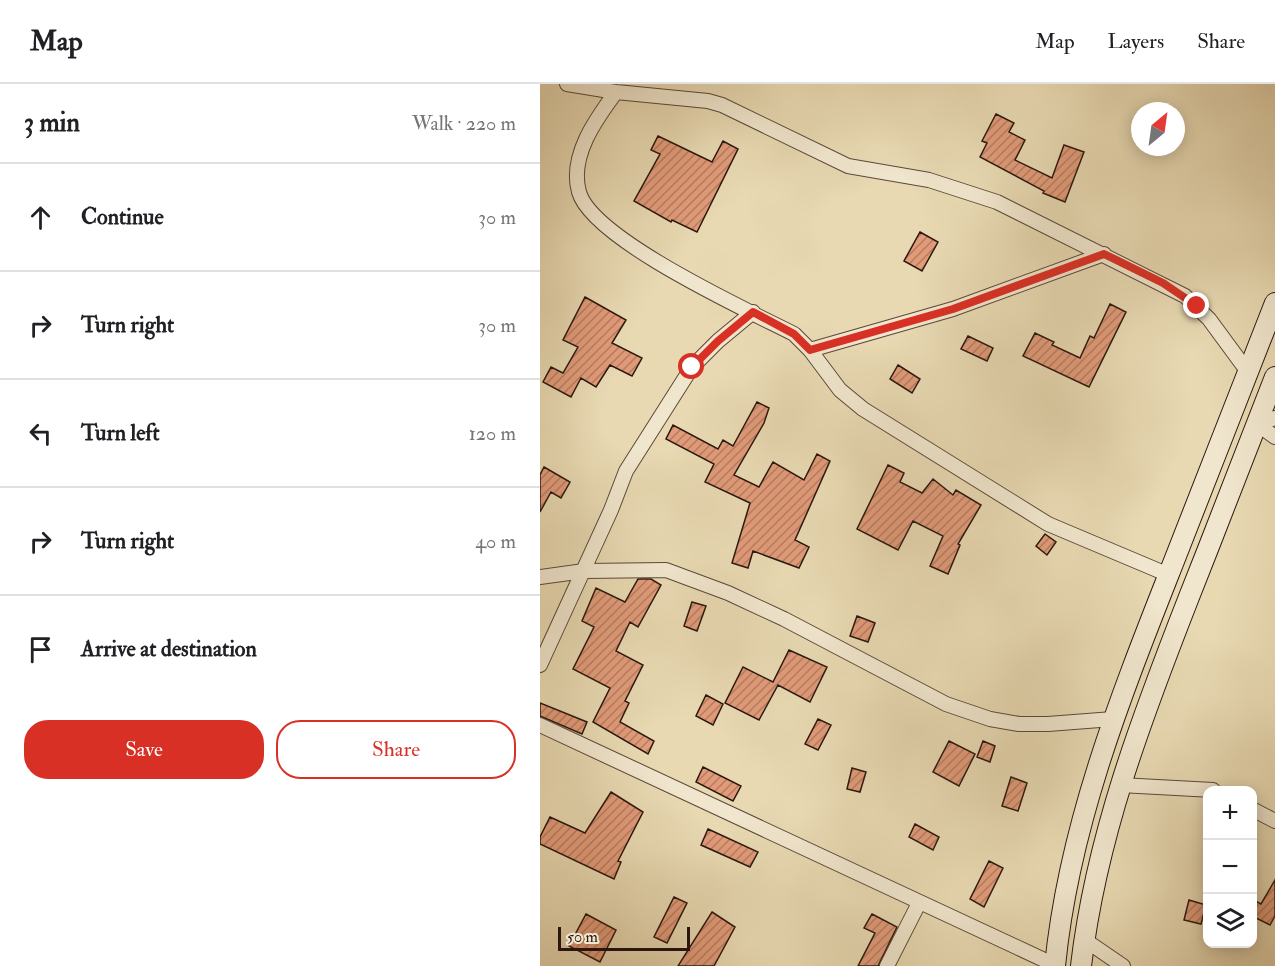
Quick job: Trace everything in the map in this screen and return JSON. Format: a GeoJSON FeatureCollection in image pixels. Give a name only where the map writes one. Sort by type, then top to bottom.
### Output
{"type":"FeatureCollection","features":[{"type":"Feature","properties":{"kind":"main road"},"geometry":{"type":"LineString","coordinates":[[1055,966],[1074,851],[1094,776],[1113,719],[1275,303]]}},
{"type":"Feature","properties":{"kind":"main road"},"geometry":{"type":"LineString","coordinates":[[1081,966],[1101,860],[1119,785],[1144,713],[1266,421],[1275,377]]}},
{"type":"Feature","properties":{"kind":"street"},"geometry":{"type":"LineString","coordinates":[[567,84],[616,92],[699,99],[722,105],[848,166],[929,180],[997,202],[1163,283],[1197,306],[1248,372]]}},
{"type":"Feature","properties":{"kind":"street"},"geometry":{"type":"LineString","coordinates":[[616,92],[594,122],[584,146],[578,170],[579,190],[585,205],[596,219],[644,254],[794,334],[810,350],[840,390],[883,421],[1048,524],[1169,575]]}},
{"type":"Feature","properties":{"kind":"street"},"geometry":{"type":"LineString","coordinates":[[810,350],[953,309],[1104,254]]}},
{"type":"Feature","properties":{"kind":"street"},"geometry":{"type":"LineString","coordinates":[[540,665],[584,571],[626,471],[692,367],[718,341],[753,312]]}},
{"type":"Feature","properties":{"kind":"street"},"geometry":{"type":"LineString","coordinates":[[1266,421],[1275,437]]}},
{"type":"Feature","properties":{"kind":"street"},"geometry":{"type":"LineString","coordinates":[[540,577],[584,571],[636,568],[666,570],[684,575],[784,619],[946,704],[990,719],[1019,724],[1113,719]]}},
{"type":"Feature","properties":{"kind":"street"},"geometry":{"type":"LineString","coordinates":[[540,725],[1055,966]]}},
{"type":"Feature","properties":{"kind":"street"},"geometry":{"type":"LineString","coordinates":[[1119,785],[1203,789]]}},
{"type":"Feature","properties":{"kind":"street"},"geometry":{"type":"LineString","coordinates":[[1257,812],[1275,821]]}},
{"type":"Feature","properties":{"kind":"street"},"geometry":{"type":"LineString","coordinates":[[887,966],[920,903]]}},
{"type":"Feature","properties":{"kind":"street"},"geometry":{"type":"LineString","coordinates":[[1085,940],[1123,966]]}},
{"type":"Feature","properties":{"kind":"building"},"geometry":{"type":"Polygon","coordinates":[[[996,114],[1014,123],[1009,132],[1025,140],[1015,160],[1052,178],[1064,145],[1084,152],[1065,202],[1043,193],[1044,191],[980,157],[987,143],[982,141],[996,114]]]}},
{"type":"Feature","properties":{"kind":"building"},"geometry":{"type":"Polygon","coordinates":[[[658,136],[712,162],[723,141],[738,149],[697,232],[672,220],[671,222],[634,201],[660,154],[651,150],[658,136]]]}},
{"type":"Feature","properties":{"kind":"building"},"geometry":{"type":"Polygon","coordinates":[[[920,232],[938,242],[922,271],[904,261],[920,232]]]}},
{"type":"Feature","properties":{"kind":"building"},"geometry":{"type":"Polygon","coordinates":[[[585,297],[626,320],[612,343],[642,358],[632,376],[610,365],[596,387],[581,378],[571,397],[543,382],[551,367],[563,373],[578,347],[563,340],[585,297]]]}},
{"type":"Feature","properties":{"kind":"building"},"geometry":{"type":"Polygon","coordinates":[[[1110,304],[1126,312],[1089,387],[1023,356],[1035,333],[1054,342],[1052,345],[1080,358],[1090,336],[1094,338],[1110,304]]]}},
{"type":"Feature","properties":{"kind":"building"},"geometry":{"type":"Polygon","coordinates":[[[968,336],[993,348],[987,361],[961,349],[968,336]]]}},
{"type":"Feature","properties":{"kind":"building"},"geometry":{"type":"Polygon","coordinates":[[[898,365],[920,379],[912,393],[890,379],[898,365]]]}},
{"type":"Feature","properties":{"kind":"building"},"geometry":{"type":"Polygon","coordinates":[[[757,402],[769,408],[764,423],[734,475],[759,487],[773,462],[804,480],[817,454],[830,461],[795,540],[809,547],[799,568],[753,551],[748,568],[732,563],[750,503],[705,482],[714,464],[666,439],[673,425],[718,449],[723,440],[733,446],[757,402]]]}},
{"type":"Feature","properties":{"kind":"building"},"geometry":{"type":"Polygon","coordinates":[[[888,465],[904,473],[900,482],[922,493],[933,479],[953,495],[956,490],[981,505],[958,544],[960,545],[948,574],[930,566],[943,536],[913,521],[898,550],[857,529],[888,465]]]}},
{"type":"Feature","properties":{"kind":"building"},"geometry":{"type":"Polygon","coordinates":[[[544,467],[570,482],[561,498],[551,492],[540,512],[540,475],[544,467]]]}},
{"type":"Feature","properties":{"kind":"building"},"geometry":{"type":"Polygon","coordinates":[[[1045,534],[1056,542],[1047,555],[1036,546],[1045,534]]]}},
{"type":"Feature","properties":{"kind":"building"},"geometry":{"type":"Polygon","coordinates":[[[638,579],[651,579],[661,585],[638,627],[630,622],[616,651],[643,665],[625,701],[629,703],[620,722],[654,741],[648,754],[593,722],[610,688],[573,669],[594,627],[582,621],[596,588],[625,602],[638,579]]]}},
{"type":"Feature","properties":{"kind":"building"},"geometry":{"type":"Polygon","coordinates":[[[692,602],[706,606],[697,631],[684,626],[692,602]]]}},
{"type":"Feature","properties":{"kind":"building"},"geometry":{"type":"Polygon","coordinates":[[[857,616],[875,623],[868,642],[850,636],[857,616]]]}},
{"type":"Feature","properties":{"kind":"building"},"geometry":{"type":"Polygon","coordinates":[[[789,650],[827,667],[810,702],[778,685],[759,720],[725,703],[743,667],[773,682],[789,650]]]}},
{"type":"Feature","properties":{"kind":"building"},"geometry":{"type":"Polygon","coordinates":[[[706,695],[723,704],[713,725],[696,716],[706,695]]]}},
{"type":"Feature","properties":{"kind":"building"},"geometry":{"type":"Polygon","coordinates":[[[540,703],[587,722],[582,734],[540,716],[540,703]]]}},
{"type":"Feature","properties":{"kind":"building"},"geometry":{"type":"Polygon","coordinates":[[[818,719],[831,725],[818,750],[805,744],[818,719]]]}},
{"type":"Feature","properties":{"kind":"building"},"geometry":{"type":"Polygon","coordinates":[[[949,741],[975,754],[959,786],[933,772],[949,741]]]}},
{"type":"Feature","properties":{"kind":"building"},"geometry":{"type":"Polygon","coordinates":[[[983,741],[995,746],[990,762],[977,757],[983,741]]]}},
{"type":"Feature","properties":{"kind":"building"},"geometry":{"type":"Polygon","coordinates":[[[703,767],[741,786],[733,801],[696,782],[703,767]]]}},
{"type":"Feature","properties":{"kind":"building"},"geometry":{"type":"Polygon","coordinates":[[[852,768],[866,772],[860,792],[847,789],[852,768]]]}},
{"type":"Feature","properties":{"kind":"building"},"geometry":{"type":"Polygon","coordinates":[[[1011,777],[1027,783],[1018,811],[1002,806],[1011,777]]]}},
{"type":"Feature","properties":{"kind":"building"},"geometry":{"type":"Polygon","coordinates":[[[611,792],[643,812],[618,861],[621,862],[614,879],[540,844],[540,837],[550,817],[585,833],[611,792]]]}},
{"type":"Feature","properties":{"kind":"building"},"geometry":{"type":"Polygon","coordinates":[[[915,824],[939,837],[933,850],[909,837],[915,824]]]}},
{"type":"Feature","properties":{"kind":"building"},"geometry":{"type":"Polygon","coordinates":[[[708,829],[758,852],[750,867],[701,845],[708,829]]]}},
{"type":"Feature","properties":{"kind":"building"},"geometry":{"type":"Polygon","coordinates":[[[989,861],[1003,868],[984,907],[970,899],[989,861]]]}},
{"type":"Feature","properties":{"kind":"building"},"geometry":{"type":"Polygon","coordinates":[[[1275,880],[1275,916],[1270,925],[1257,918],[1257,902],[1261,904],[1275,880]]]}},
{"type":"Feature","properties":{"kind":"building"},"geometry":{"type":"Polygon","coordinates":[[[674,897],[687,903],[667,943],[654,937],[674,897]]]}},
{"type":"Feature","properties":{"kind":"building"},"geometry":{"type":"Polygon","coordinates":[[[1189,900],[1203,904],[1201,924],[1184,920],[1189,900]]]}},
{"type":"Feature","properties":{"kind":"building"},"geometry":{"type":"Polygon","coordinates":[[[712,912],[735,927],[714,966],[678,966],[712,912]]]}},
{"type":"Feature","properties":{"kind":"building"},"geometry":{"type":"Polygon","coordinates":[[[586,914],[616,930],[600,962],[569,946],[586,914]]]}},
{"type":"Feature","properties":{"kind":"building"},"geometry":{"type":"Polygon","coordinates":[[[872,914],[897,927],[878,966],[858,966],[875,933],[864,928],[872,914]]]}},
{"type":"Feature","properties":{"kind":"route"},"geometry":{"type":"LineString","coordinates":[[692,367],[718,341],[753,312],[794,334],[810,350],[953,309],[1104,254],[1163,283],[1197,306]]}}]}
